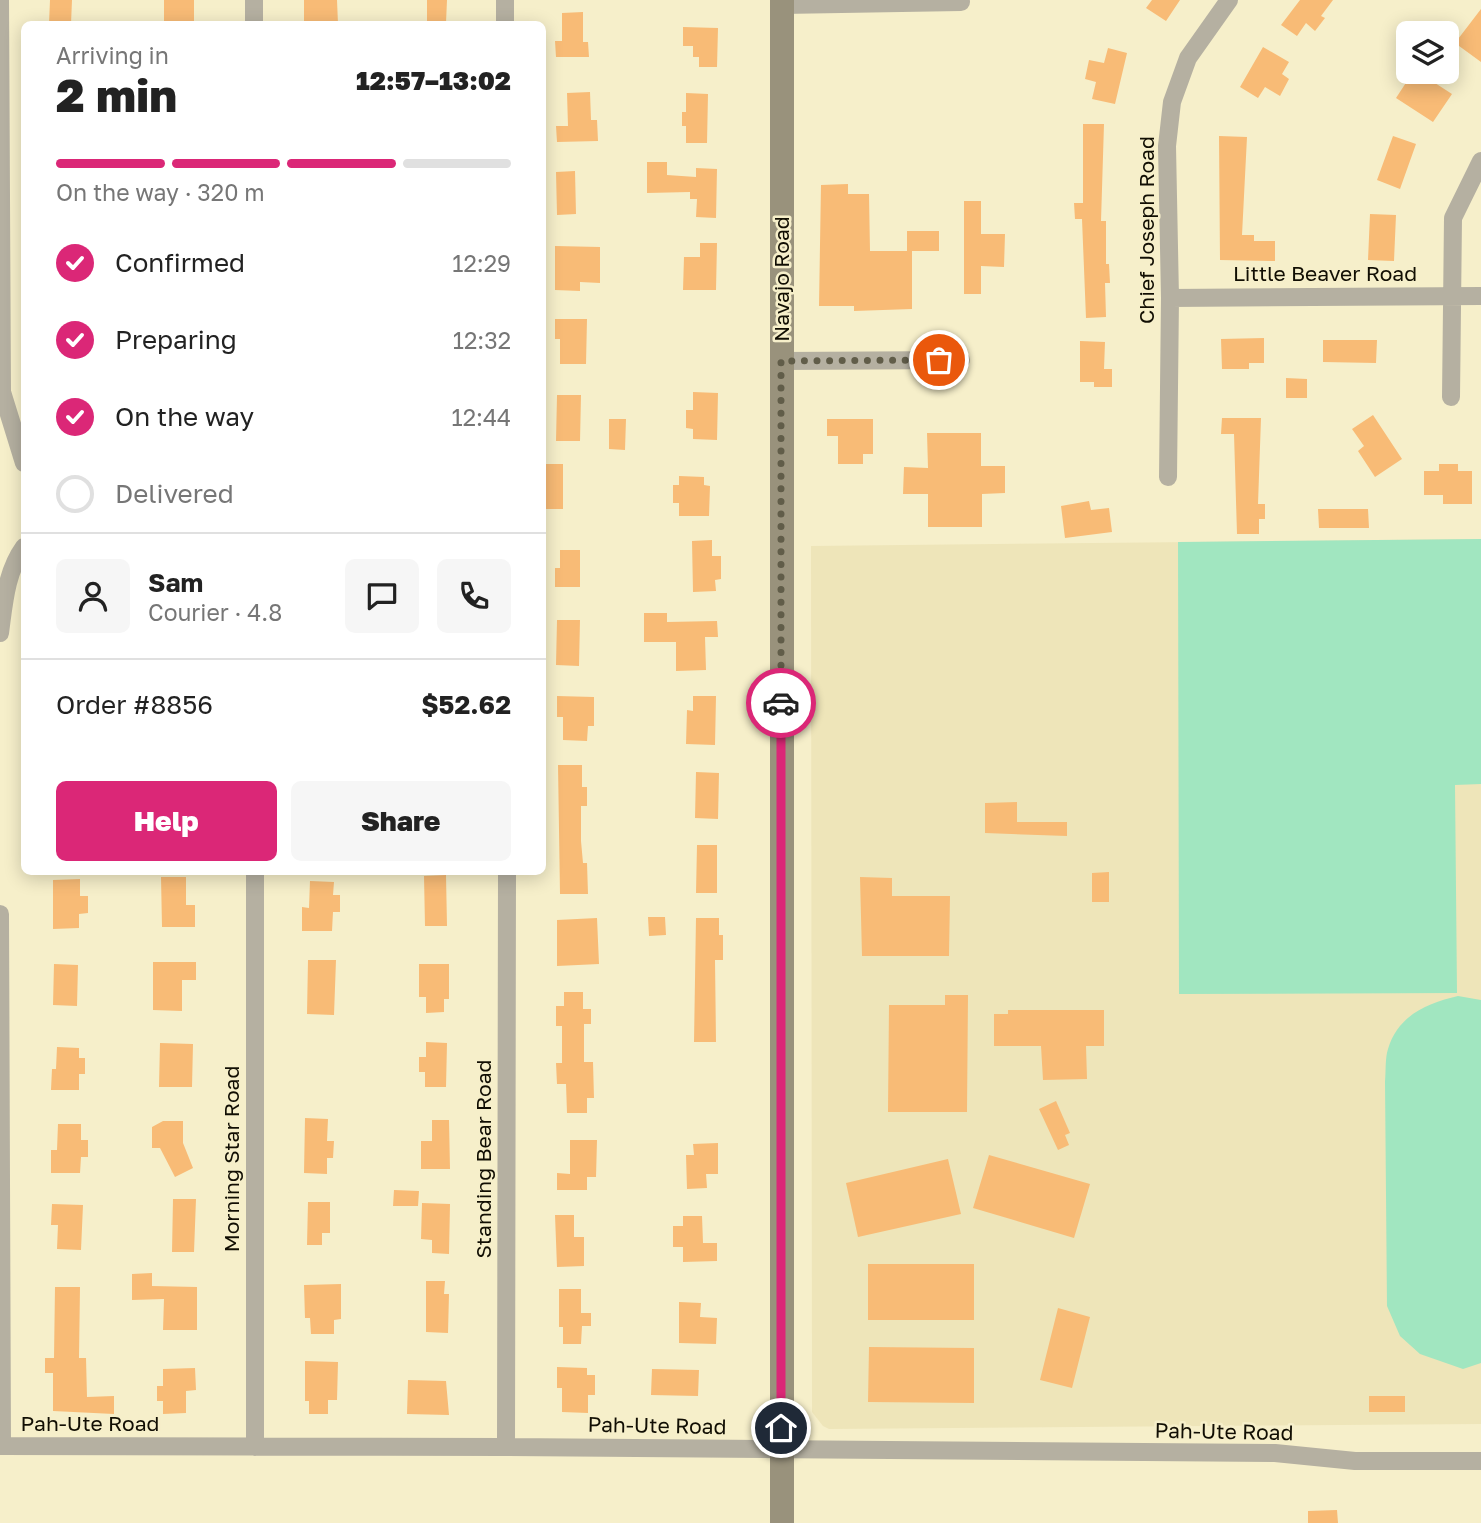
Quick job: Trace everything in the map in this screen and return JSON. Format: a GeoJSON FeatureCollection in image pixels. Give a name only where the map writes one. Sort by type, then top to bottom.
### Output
{"type":"FeatureCollection","features":[{"type":"Feature","properties":{"kind":"main road","name":"Navajo Road"},"geometry":{"type":"LineString","coordinates":[[782,3],[782,1523]]}},
{"type":"Feature","properties":{"kind":"street"},"geometry":{"type":"LineString","coordinates":[[0,0],[2,392],[21,453]]}},
{"type":"Feature","properties":{"kind":"street"},"geometry":{"type":"LineString","coordinates":[[254,0],[254,21]]}},
{"type":"Feature","properties":{"kind":"street"},"geometry":{"type":"LineString","coordinates":[[505,0],[505,21]]}},
{"type":"Feature","properties":{"kind":"street","name":"Chief Joseph Road"},"geometry":{"type":"LineString","coordinates":[[1168,477],[1170,298],[1167,146],[1172,102],[1188,58],[1229,0]]}},
{"type":"Feature","properties":{"kind":"street"},"geometry":{"type":"LineString","coordinates":[[782,3],[961,2]]}},
{"type":"Feature","properties":{"kind":"street"},"geometry":{"type":"LineString","coordinates":[[1451,397],[1453,218],[1481,161]]}},
{"type":"Feature","properties":{"kind":"street","name":"Little Beaver Road"},"geometry":{"type":"LineString","coordinates":[[1170,298],[1481,296]]}},
{"type":"Feature","properties":{"kind":"street"},"geometry":{"type":"LineString","coordinates":[[781,361],[961,360]]}},
{"type":"Feature","properties":{"kind":"street"},"geometry":{"type":"LineString","coordinates":[[0,633],[5,594],[15,560],[21,551]]}},
{"type":"Feature","properties":{"kind":"street","name":"Morning Star Road"},"geometry":{"type":"LineString","coordinates":[[254,1447],[255,875]]}},
{"type":"Feature","properties":{"kind":"street","name":"Standing Bear Road"},"geometry":{"type":"LineString","coordinates":[[506,1447],[507,875]]}},
{"type":"Feature","properties":{"kind":"street"},"geometry":{"type":"LineString","coordinates":[[0,914],[1,1446]]}},
{"type":"Feature","properties":{"kind":"street","name":"Pah-Ute Road"},"geometry":{"type":"LineString","coordinates":[[1,1446],[1275,1453],[1355,1461],[1481,1461]]}},
{"type":"Feature","properties":{"kind":"shaded area"},"geometry":{"type":"Polygon","coordinates":[[[1481,539],[1481,1424],[829,1429],[823,1426],[812,1412],[811,546],[1481,539]]]}},
{"type":"Feature","properties":{"kind":"green space"},"geometry":{"type":"Polygon","coordinates":[[[1481,539],[1481,784],[1455,785],[1457,993],[1179,994],[1178,542],[1481,539]]]}},
{"type":"Feature","properties":{"kind":"green space"},"geometry":{"type":"Polygon","coordinates":[[[1458,996],[1481,1000],[1481,1363],[1463,1369],[1420,1354],[1400,1336],[1387,1306],[1387,1053],[1399,1027],[1415,1012],[1458,996]]]}},
{"type":"Feature","properties":{"kind":"building"},"geometry":{"type":"Polygon","coordinates":[[[50,0],[72,0],[71,21],[49,21],[50,0]]]}},
{"type":"Feature","properties":{"kind":"building"},"geometry":{"type":"Polygon","coordinates":[[[164,0],[194,0],[194,21],[164,21],[164,0]]]}},
{"type":"Feature","properties":{"kind":"building"},"geometry":{"type":"Polygon","coordinates":[[[304,0],[337,0],[338,21],[304,21],[304,0]]]}},
{"type":"Feature","properties":{"kind":"building"},"geometry":{"type":"Polygon","coordinates":[[[427,0],[447,0],[446,21],[427,21],[427,0]]]}},
{"type":"Feature","properties":{"kind":"building"},"geometry":{"type":"Polygon","coordinates":[[[1152,0],[1180,0],[1166,21],[1146,8],[1152,0]]]}},
{"type":"Feature","properties":{"kind":"building"},"geometry":{"type":"Polygon","coordinates":[[[1300,0],[1333,0],[1321,16],[1325,18],[1315,31],[1306,23],[1297,36],[1281,25],[1300,0]]]}},
{"type":"Feature","properties":{"kind":"building"},"geometry":{"type":"Polygon","coordinates":[[[1481,9],[1481,62],[1459,46],[1459,38],[1481,9]]]}},
{"type":"Feature","properties":{"kind":"building"},"geometry":{"type":"Polygon","coordinates":[[[583,12],[583,42],[588,42],[589,57],[556,57],[555,41],[562,41],[562,13],[583,12]]]}},
{"type":"Feature","properties":{"kind":"building"},"geometry":{"type":"Polygon","coordinates":[[[683,27],[718,28],[717,67],[699,67],[699,57],[693,57],[693,46],[683,46],[683,27]]]}},
{"type":"Feature","properties":{"kind":"building"},"geometry":{"type":"Polygon","coordinates":[[[1263,47],[1289,62],[1282,74],[1289,79],[1280,96],[1265,87],[1258,98],[1240,87],[1263,47]]]}},
{"type":"Feature","properties":{"kind":"building"},"geometry":{"type":"Polygon","coordinates":[[[1108,48],[1127,53],[1115,104],[1092,99],[1096,82],[1085,79],[1089,60],[1104,63],[1108,48]]]}},
{"type":"Feature","properties":{"kind":"building"},"geometry":{"type":"Polygon","coordinates":[[[1405,84],[1437,84],[1452,94],[1433,122],[1396,98],[1405,84]]]}},
{"type":"Feature","properties":{"kind":"building"},"geometry":{"type":"Polygon","coordinates":[[[590,92],[591,120],[597,120],[598,141],[557,142],[556,126],[568,126],[567,93],[590,92]]]}},
{"type":"Feature","properties":{"kind":"building"},"geometry":{"type":"Polygon","coordinates":[[[686,93],[708,94],[707,143],[686,143],[686,126],[682,126],[682,112],[686,112],[686,93]]]}},
{"type":"Feature","properties":{"kind":"building"},"geometry":{"type":"Polygon","coordinates":[[[1083,124],[1104,124],[1101,221],[1106,221],[1106,264],[1109,264],[1110,283],[1105,283],[1106,317],[1086,318],[1082,219],[1075,219],[1074,203],[1083,203],[1083,124]]]}},
{"type":"Feature","properties":{"kind":"building"},"geometry":{"type":"Polygon","coordinates":[[[1219,136],[1247,137],[1242,235],[1254,235],[1254,241],[1275,241],[1275,261],[1220,260],[1219,136]]]}},
{"type":"Feature","properties":{"kind":"building"},"geometry":{"type":"Polygon","coordinates":[[[1393,136],[1416,144],[1400,189],[1377,180],[1393,136]]]}},
{"type":"Feature","properties":{"kind":"building"},"geometry":{"type":"Polygon","coordinates":[[[647,162],[667,162],[667,175],[696,177],[696,168],[717,169],[716,218],[696,217],[697,199],[690,199],[690,192],[647,193],[647,162]]]}},
{"type":"Feature","properties":{"kind":"building"},"geometry":{"type":"Polygon","coordinates":[[[575,171],[576,214],[557,215],[556,172],[575,171]]]}},
{"type":"Feature","properties":{"kind":"building"},"geometry":{"type":"Polygon","coordinates":[[[848,184],[848,194],[869,194],[870,251],[907,251],[907,231],[939,231],[939,251],[912,251],[912,309],[854,311],[854,306],[819,306],[821,185],[848,184]]]}},
{"type":"Feature","properties":{"kind":"building"},"geometry":{"type":"Polygon","coordinates":[[[964,201],[981,201],[981,234],[1005,234],[1004,267],[981,266],[981,294],[964,294],[964,201]]]}},
{"type":"Feature","properties":{"kind":"building"},"geometry":{"type":"Polygon","coordinates":[[[1370,214],[1396,215],[1394,261],[1368,260],[1370,214]]]}},
{"type":"Feature","properties":{"kind":"building"},"geometry":{"type":"Polygon","coordinates":[[[700,243],[717,243],[716,290],[683,290],[684,257],[700,257],[700,243]]]}},
{"type":"Feature","properties":{"kind":"building"},"geometry":{"type":"Polygon","coordinates":[[[555,246],[600,247],[600,283],[580,282],[580,291],[555,290],[555,246]]]}},
{"type":"Feature","properties":{"kind":"building"},"geometry":{"type":"Polygon","coordinates":[[[555,319],[587,319],[586,364],[560,364],[560,339],[555,339],[555,319]]]}},
{"type":"Feature","properties":{"kind":"building"},"geometry":{"type":"Polygon","coordinates":[[[1264,338],[1264,363],[1249,363],[1249,369],[1222,369],[1221,339],[1264,338]]]}},
{"type":"Feature","properties":{"kind":"building"},"geometry":{"type":"Polygon","coordinates":[[[1323,340],[1377,340],[1376,363],[1323,362],[1323,340]]]}},
{"type":"Feature","properties":{"kind":"building"},"geometry":{"type":"Polygon","coordinates":[[[1080,341],[1105,342],[1104,369],[1112,369],[1112,387],[1094,387],[1094,382],[1080,382],[1080,341]]]}},
{"type":"Feature","properties":{"kind":"building"},"geometry":{"type":"Polygon","coordinates":[[[1286,378],[1307,379],[1307,398],[1286,398],[1286,378]]]}},
{"type":"Feature","properties":{"kind":"building"},"geometry":{"type":"Polygon","coordinates":[[[693,392],[718,393],[717,440],[693,439],[693,429],[686,428],[686,410],[693,410],[693,392]]]}},
{"type":"Feature","properties":{"kind":"building"},"geometry":{"type":"Polygon","coordinates":[[[557,395],[581,395],[580,441],[556,441],[557,395]]]}},
{"type":"Feature","properties":{"kind":"building"},"geometry":{"type":"Polygon","coordinates":[[[1373,415],[1402,459],[1375,477],[1358,451],[1364,446],[1352,429],[1373,415]]]}},
{"type":"Feature","properties":{"kind":"building"},"geometry":{"type":"Polygon","coordinates":[[[1222,418],[1261,418],[1258,504],[1265,504],[1265,519],[1259,519],[1259,534],[1237,534],[1234,434],[1221,434],[1222,418]]]}},
{"type":"Feature","properties":{"kind":"building"},"geometry":{"type":"Polygon","coordinates":[[[609,419],[626,419],[625,450],[609,449],[609,419]]]}},
{"type":"Feature","properties":{"kind":"building"},"geometry":{"type":"Polygon","coordinates":[[[827,419],[873,419],[873,454],[863,454],[863,464],[838,464],[838,436],[827,436],[827,419]]]}},
{"type":"Feature","properties":{"kind":"building"},"geometry":{"type":"Polygon","coordinates":[[[927,433],[981,433],[981,466],[1005,466],[1005,493],[982,494],[982,527],[928,527],[928,494],[903,494],[904,467],[928,468],[927,433]]]}},
{"type":"Feature","properties":{"kind":"building"},"geometry":{"type":"Polygon","coordinates":[[[546,464],[563,464],[563,509],[546,509],[546,464]]]}},
{"type":"Feature","properties":{"kind":"building"},"geometry":{"type":"Polygon","coordinates":[[[1439,464],[1458,464],[1458,471],[1472,471],[1472,504],[1443,504],[1443,495],[1424,495],[1424,471],[1439,471],[1439,464]]]}},
{"type":"Feature","properties":{"kind":"building"},"geometry":{"type":"Polygon","coordinates":[[[679,476],[704,477],[704,485],[710,486],[709,516],[679,516],[679,503],[673,503],[673,485],[679,485],[679,476]]]}},
{"type":"Feature","properties":{"kind":"building"},"geometry":{"type":"Polygon","coordinates":[[[1089,501],[1091,510],[1109,508],[1112,532],[1065,538],[1061,506],[1089,501]]]}},
{"type":"Feature","properties":{"kind":"building"},"geometry":{"type":"Polygon","coordinates":[[[1318,509],[1368,509],[1369,528],[1319,528],[1318,509]]]}},
{"type":"Feature","properties":{"kind":"building"},"geometry":{"type":"Polygon","coordinates":[[[712,540],[712,556],[721,556],[721,579],[715,580],[716,591],[693,592],[692,541],[712,540]]]}},
{"type":"Feature","properties":{"kind":"building"},"geometry":{"type":"Polygon","coordinates":[[[560,550],[580,550],[580,587],[555,587],[555,568],[560,568],[560,550]]]}},
{"type":"Feature","properties":{"kind":"building"},"geometry":{"type":"Polygon","coordinates":[[[644,613],[667,613],[667,622],[717,621],[718,637],[705,637],[706,670],[676,671],[676,642],[644,642],[644,613]]]}},
{"type":"Feature","properties":{"kind":"building"},"geometry":{"type":"Polygon","coordinates":[[[557,620],[580,620],[579,666],[556,665],[557,620]]]}},
{"type":"Feature","properties":{"kind":"building"},"geometry":{"type":"Polygon","coordinates":[[[557,696],[594,697],[594,726],[588,726],[587,741],[563,740],[563,717],[557,717],[557,696]]]}},
{"type":"Feature","properties":{"kind":"building"},"geometry":{"type":"Polygon","coordinates":[[[693,696],[716,696],[715,745],[686,744],[687,710],[693,711],[693,696]]]}},
{"type":"Feature","properties":{"kind":"building"},"geometry":{"type":"Polygon","coordinates":[[[558,765],[582,765],[582,787],[587,787],[587,806],[581,806],[581,841],[583,863],[587,863],[588,894],[560,894],[558,765]]]}},
{"type":"Feature","properties":{"kind":"building"},"geometry":{"type":"Polygon","coordinates":[[[696,772],[719,773],[718,819],[695,818],[696,772]]]}},
{"type":"Feature","properties":{"kind":"building"},"geometry":{"type":"Polygon","coordinates":[[[1017,802],[1017,822],[1067,822],[1067,836],[985,833],[985,803],[1017,802]]]}},
{"type":"Feature","properties":{"kind":"building"},"geometry":{"type":"Polygon","coordinates":[[[697,845],[717,845],[717,893],[696,893],[697,845]]]}},
{"type":"Feature","properties":{"kind":"building"},"geometry":{"type":"Polygon","coordinates":[[[1109,872],[1109,902],[1092,902],[1092,873],[1109,872]]]}},
{"type":"Feature","properties":{"kind":"building"},"geometry":{"type":"Polygon","coordinates":[[[446,875],[447,926],[425,926],[424,876],[446,875]]]}},
{"type":"Feature","properties":{"kind":"building"},"geometry":{"type":"Polygon","coordinates":[[[161,877],[186,877],[186,905],[195,905],[195,927],[162,927],[161,877]]]}},
{"type":"Feature","properties":{"kind":"building"},"geometry":{"type":"Polygon","coordinates":[[[860,877],[892,878],[892,896],[950,896],[949,956],[862,956],[860,877]]]}},
{"type":"Feature","properties":{"kind":"building"},"geometry":{"type":"Polygon","coordinates":[[[80,879],[80,896],[88,896],[88,913],[79,914],[79,928],[53,929],[53,880],[80,879]]]}},
{"type":"Feature","properties":{"kind":"building"},"geometry":{"type":"Polygon","coordinates":[[[310,881],[334,882],[333,895],[340,895],[340,912],[333,912],[332,931],[302,931],[302,907],[309,908],[310,881]]]}},
{"type":"Feature","properties":{"kind":"building"},"geometry":{"type":"Polygon","coordinates":[[[648,917],[665,917],[666,935],[649,936],[648,917]]]}},
{"type":"Feature","properties":{"kind":"building"},"geometry":{"type":"Polygon","coordinates":[[[597,918],[599,964],[557,966],[557,920],[597,918]]]}},
{"type":"Feature","properties":{"kind":"building"},"geometry":{"type":"Polygon","coordinates":[[[696,918],[719,918],[719,935],[723,935],[723,960],[715,960],[716,1042],[694,1042],[696,918]]]}},
{"type":"Feature","properties":{"kind":"building"},"geometry":{"type":"Polygon","coordinates":[[[308,960],[336,960],[334,1015],[307,1014],[308,960]]]}},
{"type":"Feature","properties":{"kind":"building"},"geometry":{"type":"Polygon","coordinates":[[[153,962],[196,962],[196,980],[182,980],[182,1011],[153,1010],[153,962]]]}},
{"type":"Feature","properties":{"kind":"building"},"geometry":{"type":"Polygon","coordinates":[[[54,964],[78,965],[77,1006],[53,1005],[54,964]]]}},
{"type":"Feature","properties":{"kind":"building"},"geometry":{"type":"Polygon","coordinates":[[[419,964],[449,964],[449,999],[444,999],[444,1012],[426,1013],[426,997],[419,997],[419,964]]]}},
{"type":"Feature","properties":{"kind":"building"},"geometry":{"type":"Polygon","coordinates":[[[564,992],[583,992],[583,1009],[591,1009],[591,1024],[584,1024],[584,1062],[593,1062],[594,1098],[587,1098],[587,1113],[567,1113],[566,1084],[557,1084],[556,1063],[562,1063],[562,1026],[556,1026],[556,1006],[564,1006],[564,992]]]}},
{"type":"Feature","properties":{"kind":"building"},"geometry":{"type":"Polygon","coordinates":[[[945,995],[968,995],[967,1112],[888,1112],[889,1005],[945,1005],[945,995]]]}},
{"type":"Feature","properties":{"kind":"building"},"geometry":{"type":"Polygon","coordinates":[[[1008,1010],[1104,1010],[1104,1046],[1086,1046],[1087,1079],[1043,1080],[1041,1046],[994,1046],[994,1014],[1008,1014],[1008,1010]]]}},
{"type":"Feature","properties":{"kind":"building"},"geometry":{"type":"Polygon","coordinates":[[[426,1042],[447,1043],[446,1087],[425,1087],[425,1072],[419,1072],[419,1057],[426,1057],[426,1042]]]}},
{"type":"Feature","properties":{"kind":"building"},"geometry":{"type":"Polygon","coordinates":[[[160,1043],[193,1044],[192,1087],[159,1087],[160,1043]]]}},
{"type":"Feature","properties":{"kind":"building"},"geometry":{"type":"Polygon","coordinates":[[[57,1047],[79,1048],[79,1058],[85,1058],[85,1074],[79,1074],[79,1090],[51,1090],[57,1047]]]}},
{"type":"Feature","properties":{"kind":"building"},"geometry":{"type":"Polygon","coordinates":[[[1056,1101],[1070,1133],[1065,1135],[1069,1145],[1058,1150],[1039,1109],[1056,1101]]]}},
{"type":"Feature","properties":{"kind":"building"},"geometry":{"type":"Polygon","coordinates":[[[305,1118],[328,1119],[327,1141],[334,1141],[333,1158],[327,1158],[327,1174],[304,1173],[305,1118]]]}},
{"type":"Feature","properties":{"kind":"building"},"geometry":{"type":"Polygon","coordinates":[[[432,1120],[449,1120],[450,1169],[421,1169],[421,1141],[432,1141],[432,1120]]]}},
{"type":"Feature","properties":{"kind":"building"},"geometry":{"type":"Polygon","coordinates":[[[163,1121],[183,1121],[183,1143],[193,1168],[175,1177],[160,1148],[152,1148],[152,1127],[163,1121]]]}},
{"type":"Feature","properties":{"kind":"building"},"geometry":{"type":"Polygon","coordinates":[[[58,1124],[81,1124],[81,1140],[88,1140],[88,1157],[81,1157],[80,1173],[51,1173],[51,1150],[57,1150],[58,1124]]]}},
{"type":"Feature","properties":{"kind":"building"},"geometry":{"type":"Polygon","coordinates":[[[570,1140],[597,1140],[596,1177],[587,1177],[587,1190],[557,1190],[557,1173],[570,1174],[570,1140]]]}},
{"type":"Feature","properties":{"kind":"building"},"geometry":{"type":"Polygon","coordinates":[[[718,1143],[718,1174],[706,1174],[707,1188],[687,1189],[686,1155],[694,1155],[693,1144],[718,1143]]]}},
{"type":"Feature","properties":{"kind":"building"},"geometry":{"type":"Polygon","coordinates":[[[989,1155],[1090,1184],[1074,1238],[973,1208],[989,1155]]]}},
{"type":"Feature","properties":{"kind":"building"},"geometry":{"type":"Polygon","coordinates":[[[948,1159],[961,1214],[858,1237],[846,1183],[948,1159]]]}},
{"type":"Feature","properties":{"kind":"building"},"geometry":{"type":"Polygon","coordinates":[[[394,1190],[419,1191],[418,1206],[393,1206],[394,1190]]]}},
{"type":"Feature","properties":{"kind":"building"},"geometry":{"type":"Polygon","coordinates":[[[173,1199],[196,1199],[194,1252],[172,1252],[173,1199]]]}},
{"type":"Feature","properties":{"kind":"building"},"geometry":{"type":"Polygon","coordinates":[[[308,1202],[330,1202],[330,1233],[322,1233],[322,1245],[307,1245],[308,1202]]]}},
{"type":"Feature","properties":{"kind":"building"},"geometry":{"type":"Polygon","coordinates":[[[422,1203],[450,1204],[449,1254],[432,1253],[432,1240],[421,1239],[422,1203]]]}},
{"type":"Feature","properties":{"kind":"building"},"geometry":{"type":"Polygon","coordinates":[[[52,1204],[83,1205],[81,1250],[57,1249],[58,1225],[51,1225],[52,1204]]]}},
{"type":"Feature","properties":{"kind":"building"},"geometry":{"type":"Polygon","coordinates":[[[555,1215],[574,1215],[574,1237],[584,1237],[584,1266],[557,1267],[555,1215]]]}},
{"type":"Feature","properties":{"kind":"building"},"geometry":{"type":"Polygon","coordinates":[[[683,1216],[702,1216],[703,1243],[717,1243],[717,1261],[683,1262],[683,1247],[673,1247],[673,1226],[683,1226],[683,1216]]]}},
{"type":"Feature","properties":{"kind":"building"},"geometry":{"type":"Polygon","coordinates":[[[868,1264],[974,1264],[974,1320],[868,1320],[868,1264]]]}},
{"type":"Feature","properties":{"kind":"building"},"geometry":{"type":"Polygon","coordinates":[[[152,1273],[152,1286],[197,1287],[197,1330],[163,1330],[164,1299],[132,1300],[132,1274],[152,1273]]]}},
{"type":"Feature","properties":{"kind":"building"},"geometry":{"type":"Polygon","coordinates":[[[426,1281],[445,1281],[444,1294],[449,1294],[448,1333],[426,1332],[426,1281]]]}},
{"type":"Feature","properties":{"kind":"building"},"geometry":{"type":"Polygon","coordinates":[[[341,1284],[341,1319],[334,1320],[334,1334],[311,1334],[310,1318],[305,1318],[304,1285],[341,1284]]]}},
{"type":"Feature","properties":{"kind":"building"},"geometry":{"type":"Polygon","coordinates":[[[55,1287],[80,1287],[79,1358],[86,1358],[87,1397],[114,1396],[114,1414],[53,1411],[53,1373],[45,1373],[45,1358],[54,1358],[55,1287]]]}},
{"type":"Feature","properties":{"kind":"building"},"geometry":{"type":"Polygon","coordinates":[[[559,1289],[581,1289],[581,1313],[591,1313],[591,1326],[582,1326],[581,1344],[563,1344],[563,1327],[559,1327],[559,1289]]]}},
{"type":"Feature","properties":{"kind":"building"},"geometry":{"type":"Polygon","coordinates":[[[679,1302],[701,1303],[700,1317],[717,1318],[716,1344],[679,1343],[679,1302]]]}},
{"type":"Feature","properties":{"kind":"building"},"geometry":{"type":"Polygon","coordinates":[[[1058,1308],[1090,1317],[1072,1388],[1040,1380],[1058,1308]]]}},
{"type":"Feature","properties":{"kind":"building"},"geometry":{"type":"Polygon","coordinates":[[[869,1347],[974,1348],[974,1403],[868,1402],[869,1347]]]}},
{"type":"Feature","properties":{"kind":"building"},"geometry":{"type":"Polygon","coordinates":[[[305,1361],[338,1362],[337,1400],[328,1400],[328,1414],[309,1414],[309,1401],[305,1401],[305,1361]]]}},
{"type":"Feature","properties":{"kind":"building"},"geometry":{"type":"Polygon","coordinates":[[[557,1367],[587,1368],[587,1375],[595,1375],[595,1395],[588,1395],[588,1413],[562,1412],[562,1388],[557,1388],[557,1367]]]}},
{"type":"Feature","properties":{"kind":"building"},"geometry":{"type":"Polygon","coordinates":[[[195,1368],[196,1390],[186,1391],[186,1413],[163,1414],[163,1401],[157,1401],[157,1386],[163,1386],[163,1369],[195,1368]]]}},
{"type":"Feature","properties":{"kind":"building"},"geometry":{"type":"Polygon","coordinates":[[[652,1369],[699,1370],[698,1396],[651,1395],[652,1369]]]}},
{"type":"Feature","properties":{"kind":"building"},"geometry":{"type":"Polygon","coordinates":[[[408,1380],[446,1381],[449,1415],[407,1414],[408,1380]]]}},
{"type":"Feature","properties":{"kind":"building"},"geometry":{"type":"Polygon","coordinates":[[[1369,1396],[1405,1396],[1405,1412],[1369,1412],[1369,1396]]]}},
{"type":"Feature","properties":{"kind":"building"},"geometry":{"type":"Polygon","coordinates":[[[1337,1510],[1338,1523],[1308,1523],[1308,1511],[1337,1510]]]}},
{"type":"Feature","properties":{"kind":"way so far"},"geometry":{"type":"LineString","coordinates":[[781,703],[781,361],[939,360]]}},
{"type":"Feature","properties":{"kind":"route"},"geometry":{"type":"LineString","coordinates":[[781,703],[781,1428]]}}]}
